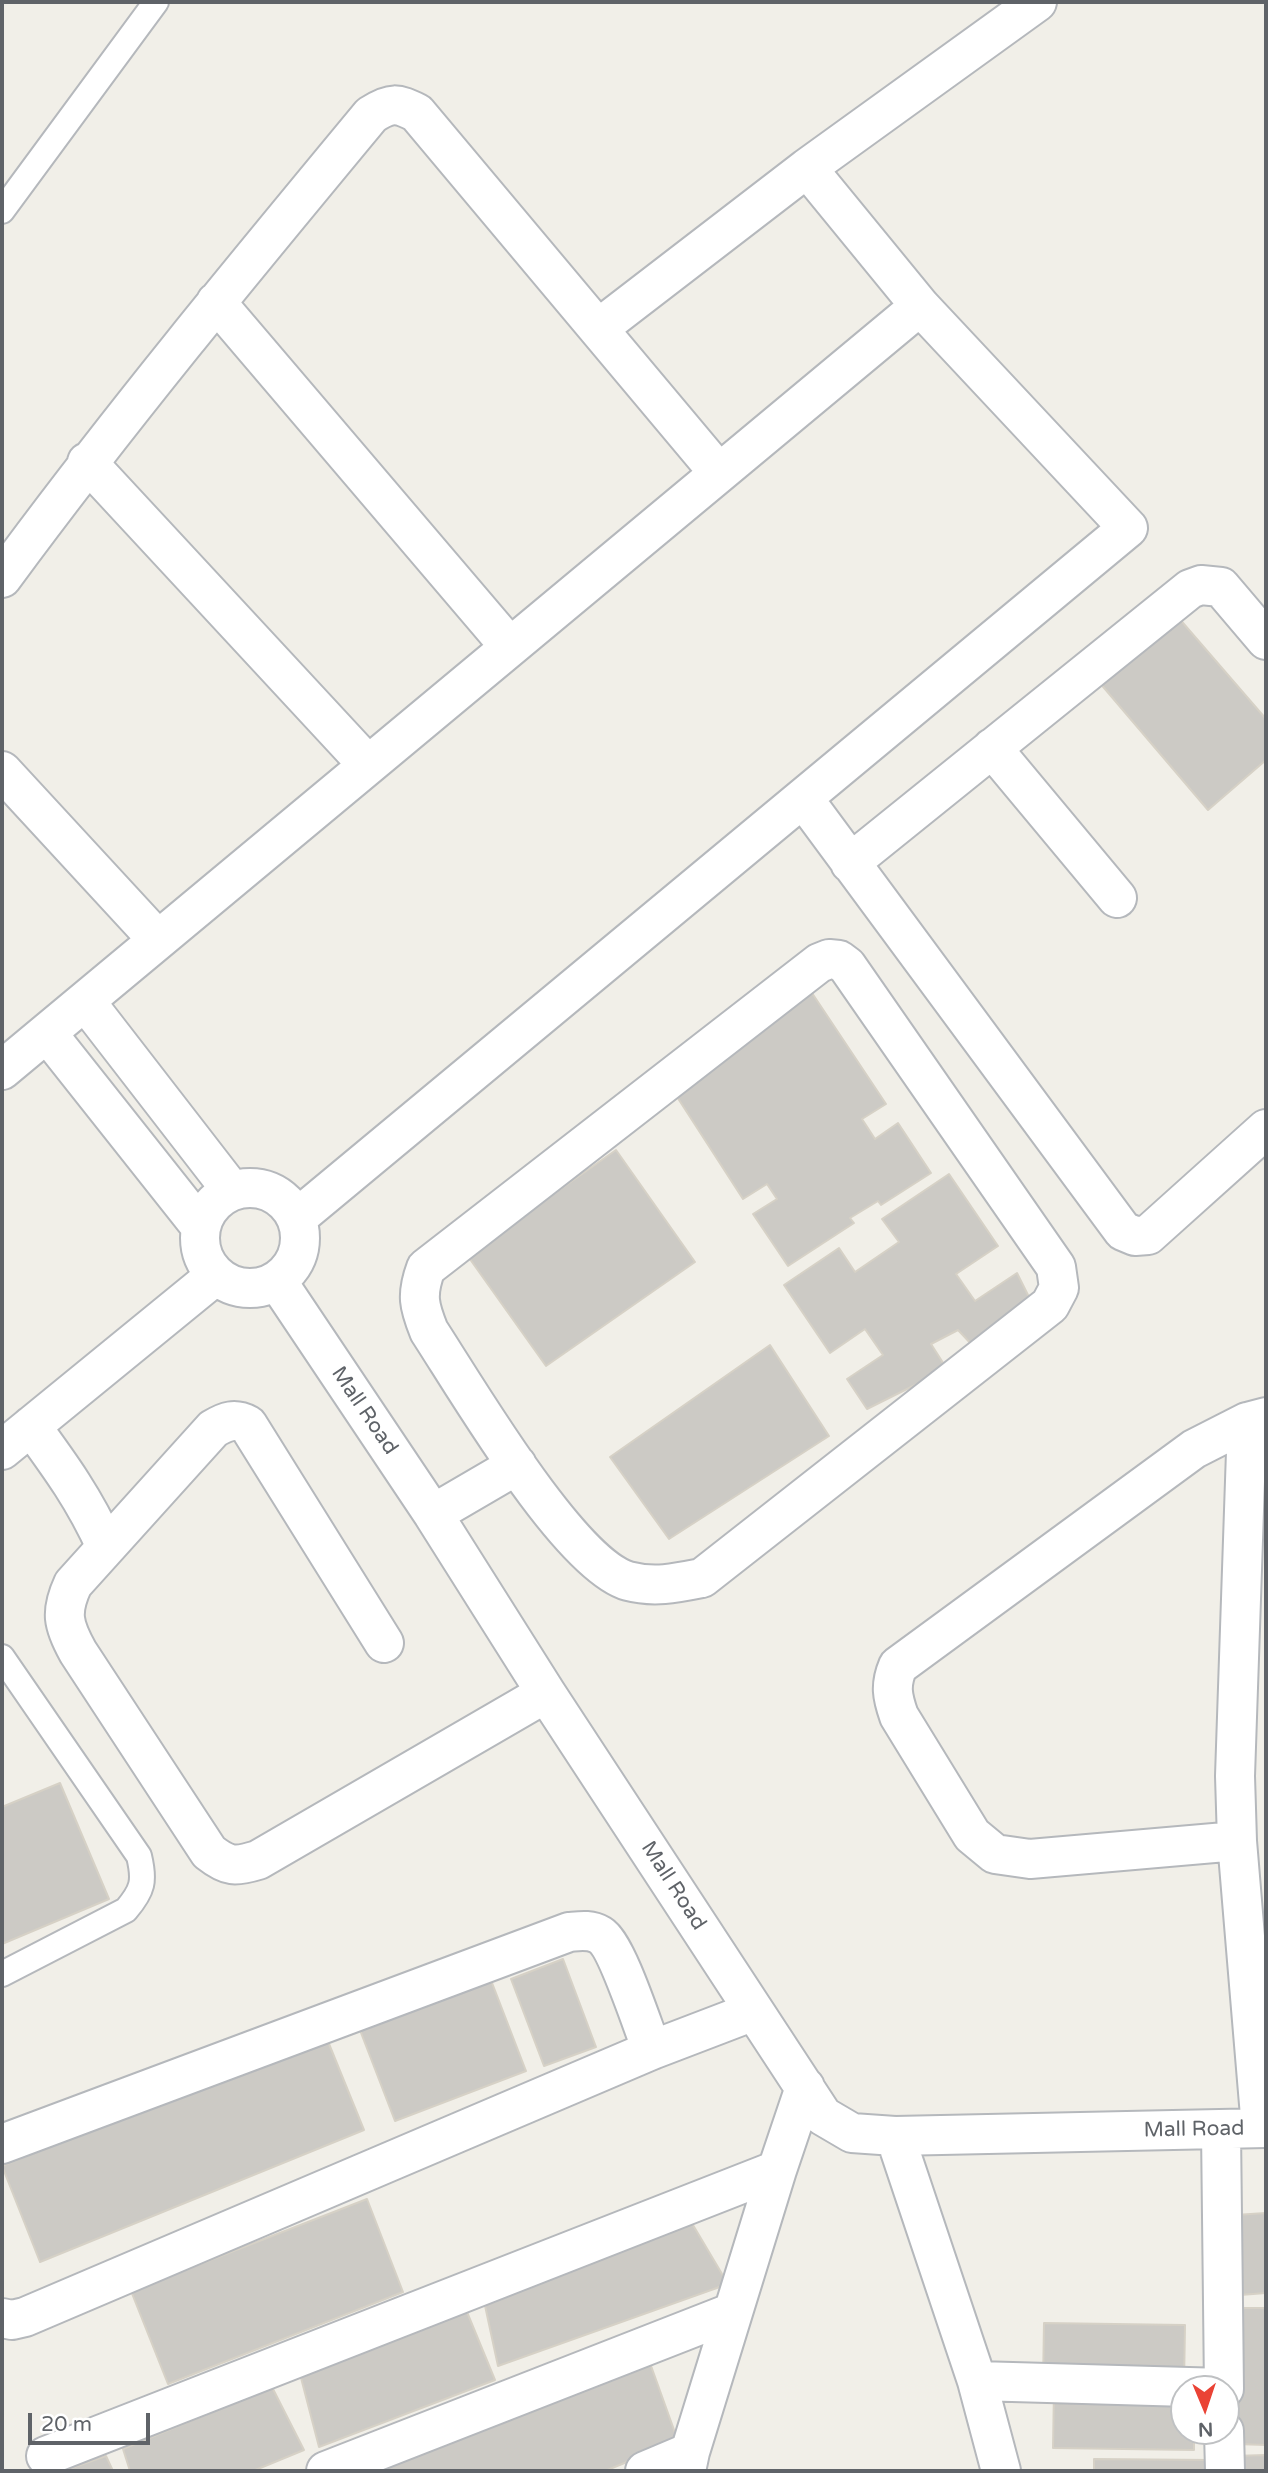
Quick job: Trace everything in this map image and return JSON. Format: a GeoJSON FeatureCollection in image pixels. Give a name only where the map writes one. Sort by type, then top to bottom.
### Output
{"type":"FeatureCollection","features":[{"type":"Feature","properties":{"kind":"street"},"geometry":{"type":"LineString","coordinates":[[599,328],[807,168],[1037,2]]}},
{"type":"Feature","properties":{"kind":"street"},"geometry":{"type":"LineString","coordinates":[[2,578],[87,462],[216,302],[372,115],[386,105],[401,105],[417,113],[719,473]]}},
{"type":"Feature","properties":{"kind":"street"},"geometry":{"type":"LineString","coordinates":[[297,1218],[1128,528],[920,306],[807,168]]}},
{"type":"Feature","properties":{"kind":"street"},"geometry":{"type":"LineString","coordinates":[[216,302],[510,647]]}},
{"type":"Feature","properties":{"kind":"street"},"geometry":{"type":"LineString","coordinates":[[2,1070],[920,306]]}},
{"type":"Feature","properties":{"kind":"street"},"geometry":{"type":"LineString","coordinates":[[87,462],[369,765]]}},
{"type":"Feature","properties":{"kind":"street"},"geometry":{"type":"LineString","coordinates":[[850,863],[1190,589],[1201,585],[1221,587],[1266,640]]}},
{"type":"Feature","properties":{"kind":"street"},"geometry":{"type":"LineString","coordinates":[[992,748],[1117,898]]}},
{"type":"Feature","properties":{"kind":"street"},"geometry":{"type":"LineString","coordinates":[[2,771],[158,940]]}},
{"type":"Feature","properties":{"kind":"street"},"geometry":{"type":"LineString","coordinates":[[803,798],[1122,1231],[1135,1236],[1148,1235],[1266,1129]]}},
{"type":"Feature","properties":{"kind":"street"},"geometry":{"type":"LineString","coordinates":[[829,959],[839,960],[847,966],[1056,1267],[1059,1288],[1050,1305],[702,1578],[661,1586],[626,1581],[597,1563],[566,1531],[517,1465],[429,1331],[421,1311],[418,1289],[426,1268],[818,963],[829,959]]}},
{"type":"Feature","properties":{"kind":"street"},"geometry":{"type":"LineString","coordinates":[[85,1001],[232,1191]]}},
{"type":"Feature","properties":{"kind":"street"},"geometry":{"type":"LineString","coordinates":[[47,1033],[200,1226]]}},
{"type":"Feature","properties":{"kind":"street"},"geometry":{"type":"LineString","coordinates":[[253,1188],[267,1191],[279,1197],[297,1218],[300,1239],[296,1260],[288,1272],[277,1281],[261,1288],[245,1289],[229,1285],[215,1276],[201,1253],[200,1226],[207,1211],[218,1199],[232,1191],[253,1188]]}},
{"type":"Feature","properties":{"kind":"street"},"geometry":{"type":"LineString","coordinates":[[2,1450],[215,1276]]}},
{"type":"Feature","properties":{"kind":"street","name":"Mall Road"},"geometry":{"type":"LineString","coordinates":[[277,1281],[433,1514],[546,1693],[823,2116],[852,2133],[895,2136],[1264,2128]]}},
{"type":"Feature","properties":{"kind":"street"},"geometry":{"type":"LineString","coordinates":[[384,1643],[248,1425],[239,1420],[224,1422],[213,1429],[106,1547],[73,1584],[66,1599],[64,1615],[68,1633],[209,1852],[223,1863],[240,1865],[258,1860],[546,1693]]}},
{"type":"Feature","properties":{"kind":"street"},"geometry":{"type":"LineString","coordinates":[[1237,1841],[1030,1859],[995,1854],[972,1835],[898,1716],[891,1682],[898,1666],[1194,1448],[1256,1420],[1251,1776],[1237,1841],[1264,2128]]}},
{"type":"Feature","properties":{"kind":"street"},"geometry":{"type":"LineString","coordinates":[[31,1426],[73,1484],[89,1510],[106,1547]]}},
{"type":"Feature","properties":{"kind":"street"},"geometry":{"type":"LineString","coordinates":[[433,1514],[517,1465]]}},
{"type":"Feature","properties":{"kind":"street"},"geometry":{"type":"LineString","coordinates":[[2,2144],[569,1932],[587,1930],[603,1936],[613,1951],[652,2050]]}},
{"type":"Feature","properties":{"kind":"street"},"geometry":{"type":"LineString","coordinates":[[2,2318],[12,2320],[26,2317],[652,2050],[754,2011]]}},
{"type":"Feature","properties":{"kind":"street"},"geometry":{"type":"LineString","coordinates":[[645,2471],[688,2462],[805,2087]]}},
{"type":"Feature","properties":{"kind":"street"},"geometry":{"type":"LineString","coordinates":[[1221,2130],[1224,2375]]}},
{"type":"Feature","properties":{"kind":"street"},"geometry":{"type":"LineString","coordinates":[[895,2136],[977,2381],[1001,2471]]}},
{"type":"Feature","properties":{"kind":"street"},"geometry":{"type":"LineString","coordinates":[[46,2456],[777,2170]]}},
{"type":"Feature","properties":{"kind":"street"},"geometry":{"type":"LineString","coordinates":[[326,2471],[733,2312]]}},
{"type":"Feature","properties":{"kind":"street"},"geometry":{"type":"LineString","coordinates":[[977,2381],[1170,2386]]}},
{"type":"Feature","properties":{"kind":"street"},"geometry":{"type":"LineString","coordinates":[[1224,2445],[1225,2471]]}},
{"type":"Feature","properties":{"kind":"lane"},"geometry":{"type":"LineString","coordinates":[[2,211],[156,2]]}},
{"type":"Feature","properties":{"kind":"lane"},"geometry":{"type":"LineString","coordinates":[[2,1657],[139,1856],[143,1873],[139,1894],[126,1910],[2,1974]]}},
{"type":"Feature","properties":{"kind":"building"},"geometry":{"type":"Polygon","coordinates":[[[1177,616],[1266,719],[1266,760],[1208,810],[1099,682],[1177,616]]]}},
{"type":"Feature","properties":{"kind":"building"},"geometry":{"type":"Polygon","coordinates":[[[812,993],[886,1104],[862,1119],[875,1139],[898,1123],[931,1173],[881,1205],[878,1201],[850,1218],[854,1223],[788,1266],[753,1214],[777,1199],[767,1184],[743,1199],[670,1086],[812,993]]]}},
{"type":"Feature","properties":{"kind":"building"},"geometry":{"type":"Polygon","coordinates":[[[616,1150],[695,1262],[546,1366],[467,1255],[616,1150]]]}},
{"type":"Feature","properties":{"kind":"building"},"geometry":{"type":"Polygon","coordinates":[[[949,1174],[998,1246],[956,1274],[975,1301],[1017,1273],[1031,1301],[975,1348],[958,1330],[931,1344],[947,1369],[867,1409],[847,1379],[883,1355],[865,1329],[830,1353],[784,1285],[839,1248],[855,1272],[899,1242],[882,1219],[949,1174]]]}},
{"type":"Feature","properties":{"kind":"building"},"geometry":{"type":"Polygon","coordinates":[[[770,1345],[829,1436],[669,1539],[610,1457],[770,1345]]]}},
{"type":"Feature","properties":{"kind":"building"},"geometry":{"type":"Polygon","coordinates":[[[60,1783],[109,1899],[2,1944],[2,1807],[60,1783]]]}},
{"type":"Feature","properties":{"kind":"building"},"geometry":{"type":"Polygon","coordinates":[[[563,1959],[596,2047],[544,2066],[511,1979],[563,1959]]]}},
{"type":"Feature","properties":{"kind":"building"},"geometry":{"type":"Polygon","coordinates":[[[489,1975],[526,2071],[395,2121],[358,2025],[489,1975]]]}},
{"type":"Feature","properties":{"kind":"building"},"geometry":{"type":"Polygon","coordinates":[[[325,2034],[364,2130],[40,2262],[2,2166],[325,2034]]]}},
{"type":"Feature","properties":{"kind":"building"},"geometry":{"type":"Polygon","coordinates":[[[367,2199],[403,2292],[168,2384],[131,2291],[367,2199]]]}},
{"type":"Feature","properties":{"kind":"building"},"geometry":{"type":"Polygon","coordinates":[[[1266,2213],[1266,2293],[1240,2295],[1235,2215],[1266,2213]]]}},
{"type":"Feature","properties":{"kind":"building"},"geometry":{"type":"Polygon","coordinates":[[[690,2220],[728,2284],[498,2366],[484,2301],[690,2220]]]}},
{"type":"Feature","properties":{"kind":"building"},"geometry":{"type":"Polygon","coordinates":[[[1239,2308],[1266,2308],[1266,2445],[1240,2444],[1240,2375],[1238,2375],[1239,2308]]]}},
{"type":"Feature","properties":{"kind":"building"},"geometry":{"type":"Polygon","coordinates":[[[467,2312],[495,2380],[319,2447],[300,2374],[467,2312]]]}},
{"type":"Feature","properties":{"kind":"building"},"geometry":{"type":"Polygon","coordinates":[[[1044,2323],[1185,2325],[1184,2375],[1170,2375],[1170,2385],[1043,2383],[1044,2323]]]}},
{"type":"Feature","properties":{"kind":"building"},"geometry":{"type":"Polygon","coordinates":[[[650,2363],[678,2441],[605,2471],[372,2471],[650,2363]]]}},
{"type":"Feature","properties":{"kind":"building"},"geometry":{"type":"Polygon","coordinates":[[[272,2387],[304,2450],[253,2471],[130,2471],[123,2449],[272,2387]]]}},
{"type":"Feature","properties":{"kind":"building"},"geometry":{"type":"Polygon","coordinates":[[[1054,2389],[1170,2391],[1170,2445],[1194,2445],[1194,2450],[1053,2448],[1054,2389]]]}},
{"type":"Feature","properties":{"kind":"building"},"geometry":{"type":"Polygon","coordinates":[[[1266,2455],[1266,2471],[1234,2471],[1233,2456],[1266,2455]]]}},
{"type":"Feature","properties":{"kind":"building"},"geometry":{"type":"Polygon","coordinates":[[[106,2456],[113,2471],[63,2471],[106,2456]]]}},
{"type":"Feature","properties":{"kind":"building"},"geometry":{"type":"Polygon","coordinates":[[[1094,2459],[1211,2460],[1211,2471],[1094,2471],[1094,2459]]]}}]}
